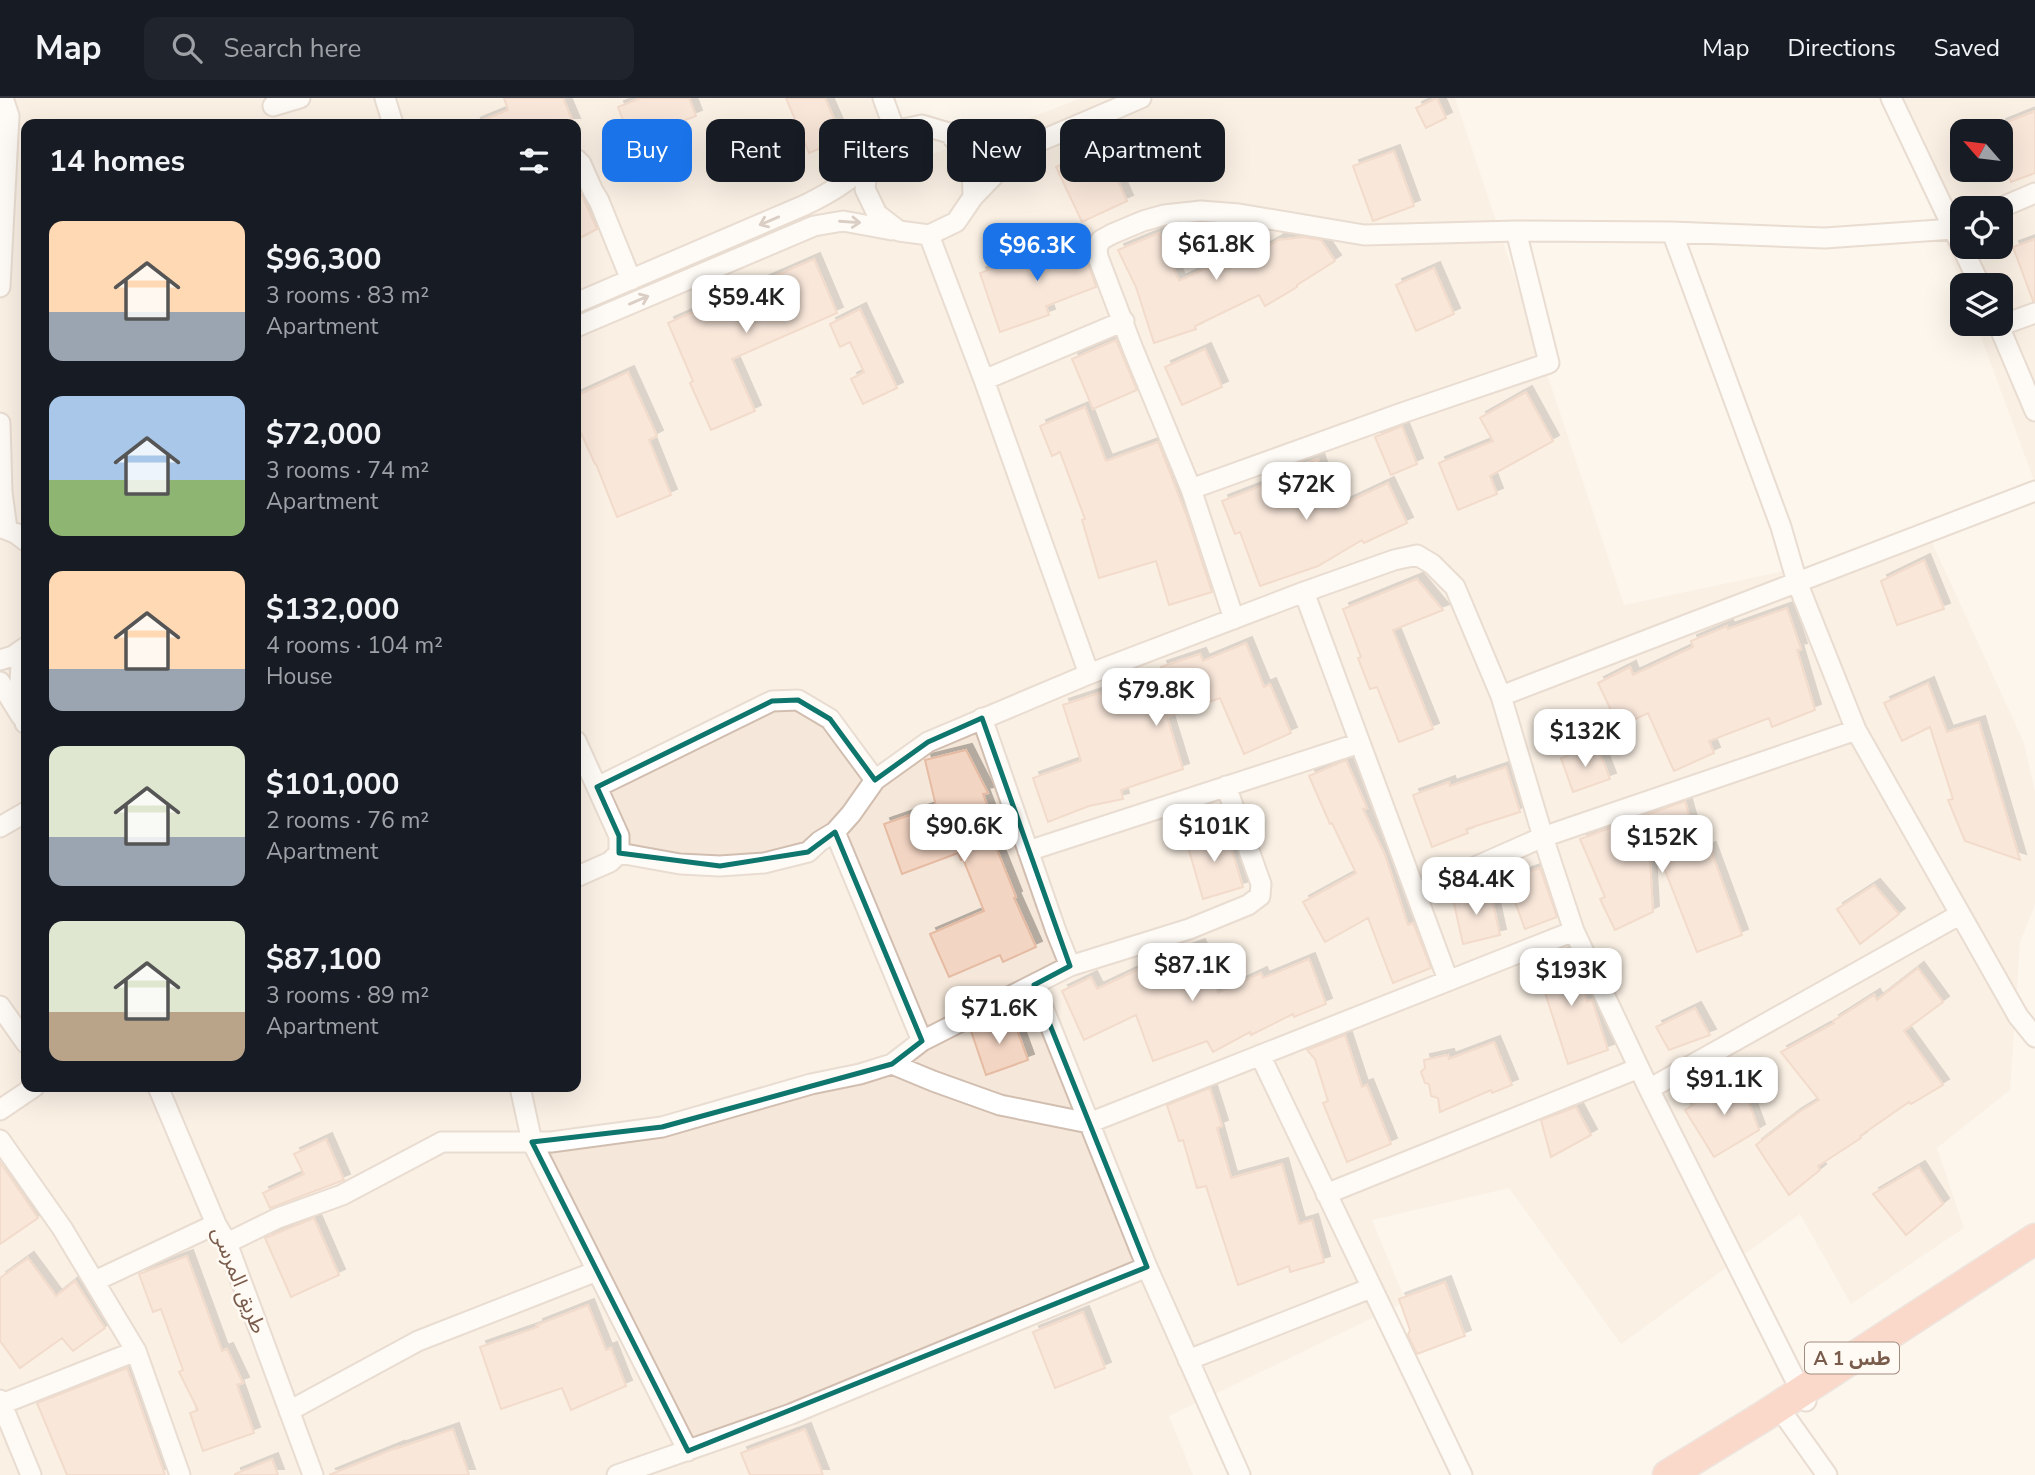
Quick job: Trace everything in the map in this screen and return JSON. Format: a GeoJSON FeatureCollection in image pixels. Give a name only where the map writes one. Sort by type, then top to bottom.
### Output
{"type":"FeatureCollection","features":[{"type":"Feature","properties":{"kind":"highway","name":"A 1 طس"},"geometry":{"type":"LineString","coordinates":[[1668,1475],[1798,1403],[2035,1239]]}},
{"type":"Feature","properties":{"kind":"highway","name":"A 1 طس"},"geometry":{"type":"LineString","coordinates":[[1689,1475],[2035,1253]]}},
{"type":"Feature","properties":{"kind":"street"},"geometry":{"type":"LineString","coordinates":[[274,109],[300,98]]}},
{"type":"Feature","properties":{"kind":"street"},"geometry":{"type":"LineString","coordinates":[[385,98],[391,119]]}},
{"type":"Feature","properties":{"kind":"street"},"geometry":{"type":"LineString","coordinates":[[883,98],[891,119]]}},
{"type":"Feature","properties":{"kind":"street"},"geometry":{"type":"LineString","coordinates":[[1046,139],[1142,98]]}},
{"type":"Feature","properties":{"kind":"street"},"geometry":{"type":"LineString","coordinates":[[1891,98],[1950,217]]}},
{"type":"Feature","properties":{"kind":"street"},"geometry":{"type":"LineString","coordinates":[[0,287],[7,104]]}},
{"type":"Feature","properties":{"kind":"street"},"geometry":{"type":"LineString","coordinates":[[581,166],[599,201],[631,279]]}},
{"type":"Feature","properties":{"kind":"street"},"geometry":{"type":"LineString","coordinates":[[581,301],[824,196],[844,182]]}},
{"type":"Feature","properties":{"kind":"street"},"geometry":{"type":"LineString","coordinates":[[867,182],[866,189],[877,214],[898,231]]}},
{"type":"Feature","properties":{"kind":"street"},"geometry":{"type":"LineString","coordinates":[[973,182],[973,197]]}},
{"type":"Feature","properties":{"kind":"street"},"geometry":{"type":"LineString","coordinates":[[581,325],[814,226],[843,221],[929,235],[956,222],[973,197],[988,182]]}},
{"type":"Feature","properties":{"kind":"street"},"geometry":{"type":"LineString","coordinates":[[2013,202],[2035,192]]}},
{"type":"Feature","properties":{"kind":"street"},"geometry":{"type":"LineString","coordinates":[[1234,619],[1191,489],[1098,257],[1097,248],[1101,240],[1112,234],[1164,215],[1201,211],[1239,214],[1364,235],[1672,232],[1825,238],[1950,237]]}},
{"type":"Feature","properties":{"kind":"street"},"geometry":{"type":"LineString","coordinates":[[1191,489],[1549,363],[1516,232]]}},
{"type":"Feature","properties":{"kind":"street"},"geometry":{"type":"LineString","coordinates":[[1672,232],[1781,527],[1797,583],[1856,730],[1959,915],[2018,1016],[2035,1037]]}},
{"type":"Feature","properties":{"kind":"street"},"geometry":{"type":"LineString","coordinates":[[929,235],[1089,674]]}},
{"type":"Feature","properties":{"kind":"street"},"geometry":{"type":"LineString","coordinates":[[2013,320],[2035,313]]}},
{"type":"Feature","properties":{"kind":"street"},"geometry":{"type":"LineString","coordinates":[[984,380],[1124,321]]}},
{"type":"Feature","properties":{"kind":"street"},"geometry":{"type":"LineString","coordinates":[[2004,336],[2035,411]]}},
{"type":"Feature","properties":{"kind":"street"},"geometry":{"type":"LineString","coordinates":[[0,424],[2,492],[15,532]]}},
{"type":"Feature","properties":{"kind":"street"},"geometry":{"type":"LineString","coordinates":[[1501,696],[2035,491]]}},
{"type":"Feature","properties":{"kind":"street"},"geometry":{"type":"LineString","coordinates":[[619,853],[680,864],[720,866],[764,863],[808,852],[835,832],[875,780],[928,742],[1089,674],[1304,592],[1394,560],[1417,555],[1432,564],[1455,587],[1501,696],[1574,930],[1798,1403],[1827,1475]]}},
{"type":"Feature","properties":{"kind":"street"},"geometry":{"type":"LineString","coordinates":[[1304,592],[1448,980]]}},
{"type":"Feature","properties":{"kind":"street"},"geometry":{"type":"LineString","coordinates":[[0,660],[21,650]]}},
{"type":"Feature","properties":{"kind":"street"},"geometry":{"type":"LineString","coordinates":[[21,663],[21,690]]}},
{"type":"Feature","properties":{"kind":"street"},"geometry":{"type":"LineString","coordinates":[[0,682],[21,716]]}},
{"type":"Feature","properties":{"kind":"street"},"geometry":{"type":"LineString","coordinates":[[597,787],[772,701],[799,700],[830,719],[875,780]]}},
{"type":"Feature","properties":{"kind":"street"},"geometry":{"type":"LineString","coordinates":[[982,718],[1070,966]]}},
{"type":"Feature","properties":{"kind":"street"},"geometry":{"type":"LineString","coordinates":[[1416,893],[1543,837],[1856,730]]}},
{"type":"Feature","properties":{"kind":"street"},"geometry":{"type":"LineString","coordinates":[[1028,851],[1360,743]]}},
{"type":"Feature","properties":{"kind":"street"},"geometry":{"type":"LineString","coordinates":[[581,752],[619,836],[619,853],[610,862],[581,875]]}},
{"type":"Feature","properties":{"kind":"street"},"geometry":{"type":"LineString","coordinates":[[227,1244],[278,1218],[342,1195],[442,1142],[551,1142],[662,1127],[811,1084],[892,1064],[922,1041],[1070,966],[1189,929],[1248,905],[1260,896],[1261,884],[1226,786]]}},
{"type":"Feature","properties":{"kind":"street"},"geometry":{"type":"LineString","coordinates":[[0,827],[21,816]]}},
{"type":"Feature","properties":{"kind":"street"},"geometry":{"type":"LineString","coordinates":[[835,832],[922,1041]]}},
{"type":"Feature","properties":{"kind":"street"},"geometry":{"type":"LineString","coordinates":[[1649,1089],[1959,915]]}},
{"type":"Feature","properties":{"kind":"street"},"geometry":{"type":"LineString","coordinates":[[892,1064],[1000,1105],[1089,1123],[1574,930]]}},
{"type":"Feature","properties":{"kind":"street"},"geometry":{"type":"LineString","coordinates":[[1034,985],[1147,1267],[1240,1475]]}},
{"type":"Feature","properties":{"kind":"street"},"geometry":{"type":"LineString","coordinates":[[0,1006],[21,1036]]}},
{"type":"Feature","properties":{"kind":"street"},"geometry":{"type":"LineString","coordinates":[[1259,1055],[1462,1475]]}},
{"type":"Feature","properties":{"kind":"street"},"geometry":{"type":"LineString","coordinates":[[1326,1194],[1639,1068]]}},
{"type":"Feature","properties":{"kind":"street"},"geometry":{"type":"LineString","coordinates":[[0,1110],[27,1092]]}},
{"type":"Feature","properties":{"kind":"street","name":"طريق المرسى"},"geometry":{"type":"LineString","coordinates":[[160,1092],[227,1244],[313,1475]]}},
{"type":"Feature","properties":{"kind":"street"},"geometry":{"type":"LineString","coordinates":[[521,1092],[532,1142],[688,1451]]}},
{"type":"Feature","properties":{"kind":"street"},"geometry":{"type":"LineString","coordinates":[[0,1140],[62,1228],[136,1351],[180,1475]]}},
{"type":"Feature","properties":{"kind":"street"},"geometry":{"type":"LineString","coordinates":[[95,1281],[216,1224]]}},
{"type":"Feature","properties":{"kind":"street"},"geometry":{"type":"LineString","coordinates":[[617,1475],[791,1413],[1147,1267]]}},
{"type":"Feature","properties":{"kind":"street"},"geometry":{"type":"LineString","coordinates":[[289,1411],[418,1341],[597,1271]]}},
{"type":"Feature","properties":{"kind":"street"},"geometry":{"type":"LineString","coordinates":[[1188,1360],[1371,1288]]}},
{"type":"Feature","properties":{"kind":"street"},"geometry":{"type":"LineString","coordinates":[[31,1475],[1,1402],[136,1351]]}},
{"type":"Feature","properties":{"kind":"highlighted area"},"geometry":{"type":"Polygon","coordinates":[[[798,700],[830,719],[875,780],[928,742],[982,718],[1070,966],[1034,985],[1147,1267],[688,1451],[532,1142],[662,1127],[892,1064],[922,1041],[835,832],[808,852],[720,866],[619,853],[619,836],[597,787],[772,701],[798,700]]]}},
{"type":"Feature","properties":{"kind":"shaded area"},"geometry":{"type":"Polygon","coordinates":[[[0,98],[878,98],[886,119],[819,119],[819,182],[933,182],[933,154],[947,149],[947,182],[1046,182],[1046,119],[1026,119],[1082,98],[1455,98],[1624,605],[1931,540],[2024,743],[2035,792],[2035,905],[2020,942],[2010,1090],[1937,1148],[1964,1228],[1851,1304],[1800,1214],[1621,1344],[1509,1188],[1372,1220],[1406,1302],[1169,1416],[1193,1475],[0,1475],[0,98]]]}},
{"type":"Feature","properties":{"kind":"shaded area"},"geometry":{"type":"Polygon","coordinates":[[[1892,98],[2035,98],[2035,483],[1980,336],[2013,336],[2013,273],[1957,273],[1952,259],[2013,259],[2013,196],[1950,196],[1950,254],[1892,98]]]}},
{"type":"Feature","properties":{"kind":"building"},"geometry":{"type":"Polygon","coordinates":[[[504,98],[563,98],[572,119],[486,119],[508,110],[504,98]]]}},
{"type":"Feature","properties":{"kind":"building"},"geometry":{"type":"Polygon","coordinates":[[[641,98],[689,98],[696,116],[688,119],[623,119],[618,107],[641,98]]]}},
{"type":"Feature","properties":{"kind":"building"},"geometry":{"type":"Polygon","coordinates":[[[786,98],[825,98],[834,119],[819,119],[819,149],[809,153],[805,143],[805,119],[795,119],[786,98]]]}},
{"type":"Feature","properties":{"kind":"building"},"geometry":{"type":"Polygon","coordinates":[[[1437,98],[1446,118],[1426,128],[1416,108],[1437,98]]]}},
{"type":"Feature","properties":{"kind":"building"},"geometry":{"type":"Polygon","coordinates":[[[2035,111],[2035,173],[2013,181],[2013,120],[2035,111]]]}},
{"type":"Feature","properties":{"kind":"building"},"geometry":{"type":"Polygon","coordinates":[[[1394,151],[1414,206],[1373,221],[1353,166],[1394,151]]]}},
{"type":"Feature","properties":{"kind":"building"},"geometry":{"type":"Polygon","coordinates":[[[1063,182],[1119,182],[1127,201],[1082,222],[1063,182]]]}},
{"type":"Feature","properties":{"kind":"building"},"geometry":{"type":"Polygon","coordinates":[[[581,193],[597,229],[581,237],[581,193]]]}},
{"type":"Feature","properties":{"kind":"building"},"geometry":{"type":"Polygon","coordinates":[[[1159,233],[1179,281],[1224,260],[1229,269],[1278,240],[1303,237],[1321,240],[1335,261],[1265,306],[1259,295],[1195,326],[1196,329],[1154,343],[1136,287],[1118,250],[1159,233]]]}},
{"type":"Feature","properties":{"kind":"building"},"geometry":{"type":"Polygon","coordinates":[[[1079,236],[1096,287],[1046,306],[1049,315],[1000,332],[980,273],[1079,236]]]}},
{"type":"Feature","properties":{"kind":"building"},"geometry":{"type":"Polygon","coordinates":[[[2035,239],[2035,301],[2033,301],[2013,247],[2035,239]]]}},
{"type":"Feature","properties":{"kind":"building"},"geometry":{"type":"Polygon","coordinates":[[[814,259],[837,313],[732,359],[755,411],[711,430],[668,323],[814,259]]]}},
{"type":"Feature","properties":{"kind":"building"},"geometry":{"type":"Polygon","coordinates":[[[1434,268],[1454,314],[1416,331],[1396,285],[1434,268]]]}},
{"type":"Feature","properties":{"kind":"building"},"geometry":{"type":"Polygon","coordinates":[[[860,309],[897,388],[863,404],[851,379],[864,372],[850,342],[840,347],[830,324],[860,309]]]}},
{"type":"Feature","properties":{"kind":"building"},"geometry":{"type":"Polygon","coordinates":[[[1116,340],[1137,390],[1093,409],[1072,359],[1116,340]]]}},
{"type":"Feature","properties":{"kind":"building"},"geometry":{"type":"Polygon","coordinates":[[[1205,349],[1222,387],[1182,405],[1165,367],[1205,349]]]}},
{"type":"Feature","properties":{"kind":"building"},"geometry":{"type":"Polygon","coordinates":[[[628,372],[657,436],[649,440],[671,495],[617,517],[581,433],[581,394],[628,372]]]}},
{"type":"Feature","properties":{"kind":"building"},"geometry":{"type":"Polygon","coordinates":[[[1526,392],[1553,441],[1490,476],[1497,494],[1458,510],[1439,463],[1493,441],[1480,418],[1526,392]]]}},
{"type":"Feature","properties":{"kind":"building"},"geometry":{"type":"Polygon","coordinates":[[[1085,407],[1106,461],[1158,442],[1212,592],[1169,605],[1156,561],[1099,578],[1082,520],[1085,519],[1060,452],[1052,456],[1040,426],[1085,407]]]}},
{"type":"Feature","properties":{"kind":"building"},"geometry":{"type":"Polygon","coordinates":[[[1402,426],[1417,464],[1391,475],[1375,437],[1402,426]]]}},
{"type":"Feature","properties":{"kind":"building"},"geometry":{"type":"Polygon","coordinates":[[[1318,459],[1335,508],[1388,483],[1407,523],[1364,543],[1362,540],[1318,566],[1260,586],[1240,532],[1235,534],[1222,501],[1279,479],[1277,473],[1318,459]]]}},
{"type":"Feature","properties":{"kind":"building"},"geometry":{"type":"Polygon","coordinates":[[[1924,560],[1944,609],[1897,625],[1881,581],[1924,560]]]}},
{"type":"Feature","properties":{"kind":"building"},"geometry":{"type":"Polygon","coordinates":[[[1417,579],[1443,610],[1393,630],[1433,729],[1399,742],[1377,687],[1370,689],[1343,609],[1417,579]]]}},
{"type":"Feature","properties":{"kind":"building"},"geometry":{"type":"Polygon","coordinates":[[[1787,608],[1801,649],[1797,650],[1815,710],[1772,727],[1769,718],[1709,741],[1714,753],[1674,771],[1648,713],[1619,727],[1598,683],[1630,667],[1633,675],[1693,647],[1691,641],[1727,626],[1728,629],[1787,608]]]}},
{"type":"Feature","properties":{"kind":"building"},"geometry":{"type":"Polygon","coordinates":[[[1246,643],[1264,687],[1270,684],[1291,733],[1244,754],[1220,698],[1167,717],[1183,769],[1121,790],[1123,799],[1089,806],[1048,822],[1033,778],[1081,761],[1063,705],[1102,692],[1103,695],[1164,677],[1161,667],[1200,654],[1203,661],[1246,643]]]}},
{"type":"Feature","properties":{"kind":"building"},"geometry":{"type":"Polygon","coordinates":[[[1928,683],[1947,732],[1979,722],[2020,860],[1965,841],[1948,800],[1953,799],[1930,727],[1902,741],[1884,703],[1928,683]]]}},
{"type":"Feature","properties":{"kind":"building"},"geometry":{"type":"Polygon","coordinates":[[[1597,745],[1610,779],[1573,792],[1561,758],[1597,745]]]}},
{"type":"Feature","properties":{"kind":"building"},"geometry":{"type":"Polygon","coordinates":[[[966,750],[988,793],[983,794],[1002,844],[996,847],[1016,897],[1014,898],[1036,947],[1003,962],[1000,955],[949,977],[930,934],[984,911],[963,859],[961,860],[958,853],[902,874],[884,824],[936,806],[925,760],[966,750]]]}},
{"type":"Feature","properties":{"kind":"building"},"geometry":{"type":"Polygon","coordinates":[[[1346,760],[1367,808],[1363,809],[1385,855],[1408,925],[1413,923],[1431,968],[1393,983],[1368,918],[1325,942],[1303,902],[1356,873],[1309,776],[1346,760]]]}},
{"type":"Feature","properties":{"kind":"building"},"geometry":{"type":"Polygon","coordinates":[[[1506,767],[1520,812],[1466,829],[1468,833],[1432,847],[1413,795],[1506,767]]]}},
{"type":"Feature","properties":{"kind":"building"},"geometry":{"type":"Polygon","coordinates":[[[1685,801],[1699,852],[1710,848],[1742,935],[1697,952],[1648,827],[1653,912],[1615,930],[1600,899],[1605,897],[1580,839],[1685,801]]]}},
{"type":"Feature","properties":{"kind":"building"},"geometry":{"type":"Polygon","coordinates":[[[1225,828],[1243,887],[1203,899],[1186,840],[1225,828]]]}},
{"type":"Feature","properties":{"kind":"building"},"geometry":{"type":"Polygon","coordinates":[[[1540,868],[1557,917],[1525,929],[1507,880],[1540,868]]]}},
{"type":"Feature","properties":{"kind":"building"},"geometry":{"type":"Polygon","coordinates":[[[1874,885],[1899,914],[1860,944],[1837,909],[1874,885]]]}},
{"type":"Feature","properties":{"kind":"building"},"geometry":{"type":"Polygon","coordinates":[[[1490,890],[1500,935],[1463,944],[1453,899],[1490,890]]]}},
{"type":"Feature","properties":{"kind":"building"},"geometry":{"type":"Polygon","coordinates":[[[1199,945],[1218,993],[1261,973],[1263,978],[1309,959],[1326,1004],[1294,1017],[1293,1014],[1251,1035],[1250,1032],[1213,1052],[1207,1041],[1153,1061],[1136,1015],[1084,1040],[1062,991],[1091,977],[1097,989],[1199,945]]]}},
{"type":"Feature","properties":{"kind":"building"},"geometry":{"type":"Polygon","coordinates":[[[1570,951],[1587,1001],[1592,1000],[1608,1050],[1568,1064],[1540,977],[1535,978],[1531,965],[1570,951]]]}},
{"type":"Feature","properties":{"kind":"building"},"geometry":{"type":"Polygon","coordinates":[[[1918,968],[1943,1002],[1904,1031],[1943,1085],[1911,1104],[1909,1102],[1818,1166],[1820,1170],[1789,1195],[1756,1145],[1819,1100],[1781,1052],[1834,1023],[1833,1021],[1874,995],[1877,1000],[1918,968]]]}},
{"type":"Feature","properties":{"kind":"building"},"geometry":{"type":"Polygon","coordinates":[[[1695,1008],[1710,1035],[1669,1050],[1656,1027],[1695,1008]]]}},
{"type":"Feature","properties":{"kind":"building"},"geometry":{"type":"Polygon","coordinates":[[[1012,1016],[1028,1060],[986,1075],[971,1031],[1012,1016]]]}},
{"type":"Feature","properties":{"kind":"building"},"geometry":{"type":"Polygon","coordinates":[[[1345,1035],[1362,1087],[1367,1085],[1391,1144],[1347,1162],[1323,1103],[1328,1101],[1315,1059],[1307,1050],[1345,1035]]]}},
{"type":"Feature","properties":{"kind":"building"},"geometry":{"type":"Polygon","coordinates":[[[1494,1042],[1512,1085],[1492,1093],[1491,1090],[1440,1112],[1438,1098],[1431,1096],[1429,1084],[1425,1083],[1421,1072],[1425,1068],[1424,1060],[1448,1055],[1449,1059],[1494,1042]]]}},
{"type":"Feature","properties":{"kind":"building"},"geometry":{"type":"Polygon","coordinates":[[[1739,1076],[1759,1130],[1714,1157],[1685,1110],[1739,1076]]]}},
{"type":"Feature","properties":{"kind":"building"},"geometry":{"type":"Polygon","coordinates":[[[1210,1088],[1222,1126],[1217,1128],[1231,1178],[1282,1164],[1299,1224],[1312,1220],[1324,1262],[1290,1272],[1289,1266],[1238,1285],[1206,1186],[1197,1188],[1183,1140],[1179,1141],[1167,1105],[1210,1088]]]}},
{"type":"Feature","properties":{"kind":"building"},"geometry":{"type":"Polygon","coordinates":[[[1576,1107],[1591,1135],[1551,1157],[1541,1120],[1576,1107]]]}},
{"type":"Feature","properties":{"kind":"building"},"geometry":{"type":"Polygon","coordinates":[[[326,1139],[344,1180],[270,1208],[263,1193],[304,1174],[294,1154],[326,1139]]]}},
{"type":"Feature","properties":{"kind":"building"},"geometry":{"type":"Polygon","coordinates":[[[0,1162],[38,1218],[0,1244],[0,1162]]]}},
{"type":"Feature","properties":{"kind":"building"},"geometry":{"type":"Polygon","coordinates":[[[1919,1167],[1943,1204],[1906,1235],[1873,1194],[1919,1167]]]}},
{"type":"Feature","properties":{"kind":"building"},"geometry":{"type":"Polygon","coordinates":[[[314,1218],[339,1275],[291,1297],[265,1238],[314,1218]]]}},
{"type":"Feature","properties":{"kind":"building"},"geometry":{"type":"Polygon","coordinates":[[[187,1256],[222,1351],[227,1349],[243,1383],[237,1385],[254,1433],[203,1451],[190,1413],[198,1410],[179,1372],[183,1370],[161,1309],[153,1312],[139,1274],[187,1256]]]}},
{"type":"Feature","properties":{"kind":"building"},"geometry":{"type":"Polygon","coordinates":[[[28,1258],[56,1296],[75,1281],[105,1328],[73,1351],[62,1338],[20,1368],[0,1341],[0,1278],[28,1258]]]}},
{"type":"Feature","properties":{"kind":"building"},"geometry":{"type":"Polygon","coordinates":[[[1445,1282],[1465,1336],[1417,1354],[1408,1335],[1410,1330],[1399,1299],[1445,1282]]]}},
{"type":"Feature","properties":{"kind":"building"},"geometry":{"type":"Polygon","coordinates":[[[588,1305],[606,1350],[611,1348],[626,1386],[571,1410],[562,1388],[501,1409],[480,1347],[538,1327],[537,1325],[588,1305]]]}},
{"type":"Feature","properties":{"kind":"building"},"geometry":{"type":"Polygon","coordinates":[[[1083,1312],[1105,1368],[1055,1388],[1033,1332],[1083,1312]]]}},
{"type":"Feature","properties":{"kind":"building"},"geometry":{"type":"Polygon","coordinates":[[[127,1368],[165,1475],[67,1475],[37,1403],[127,1368]]]}},
{"type":"Feature","properties":{"kind":"building"},"geometry":{"type":"Polygon","coordinates":[[[453,1429],[469,1475],[329,1475],[398,1447],[453,1429]]]}},
{"type":"Feature","properties":{"kind":"building"},"geometry":{"type":"Polygon","coordinates":[[[805,1429],[823,1475],[750,1475],[741,1453],[805,1429]]]}},
{"type":"Feature","properties":{"kind":"building"},"geometry":{"type":"Polygon","coordinates":[[[272,1459],[278,1475],[235,1475],[235,1474],[272,1459]]]}}]}
